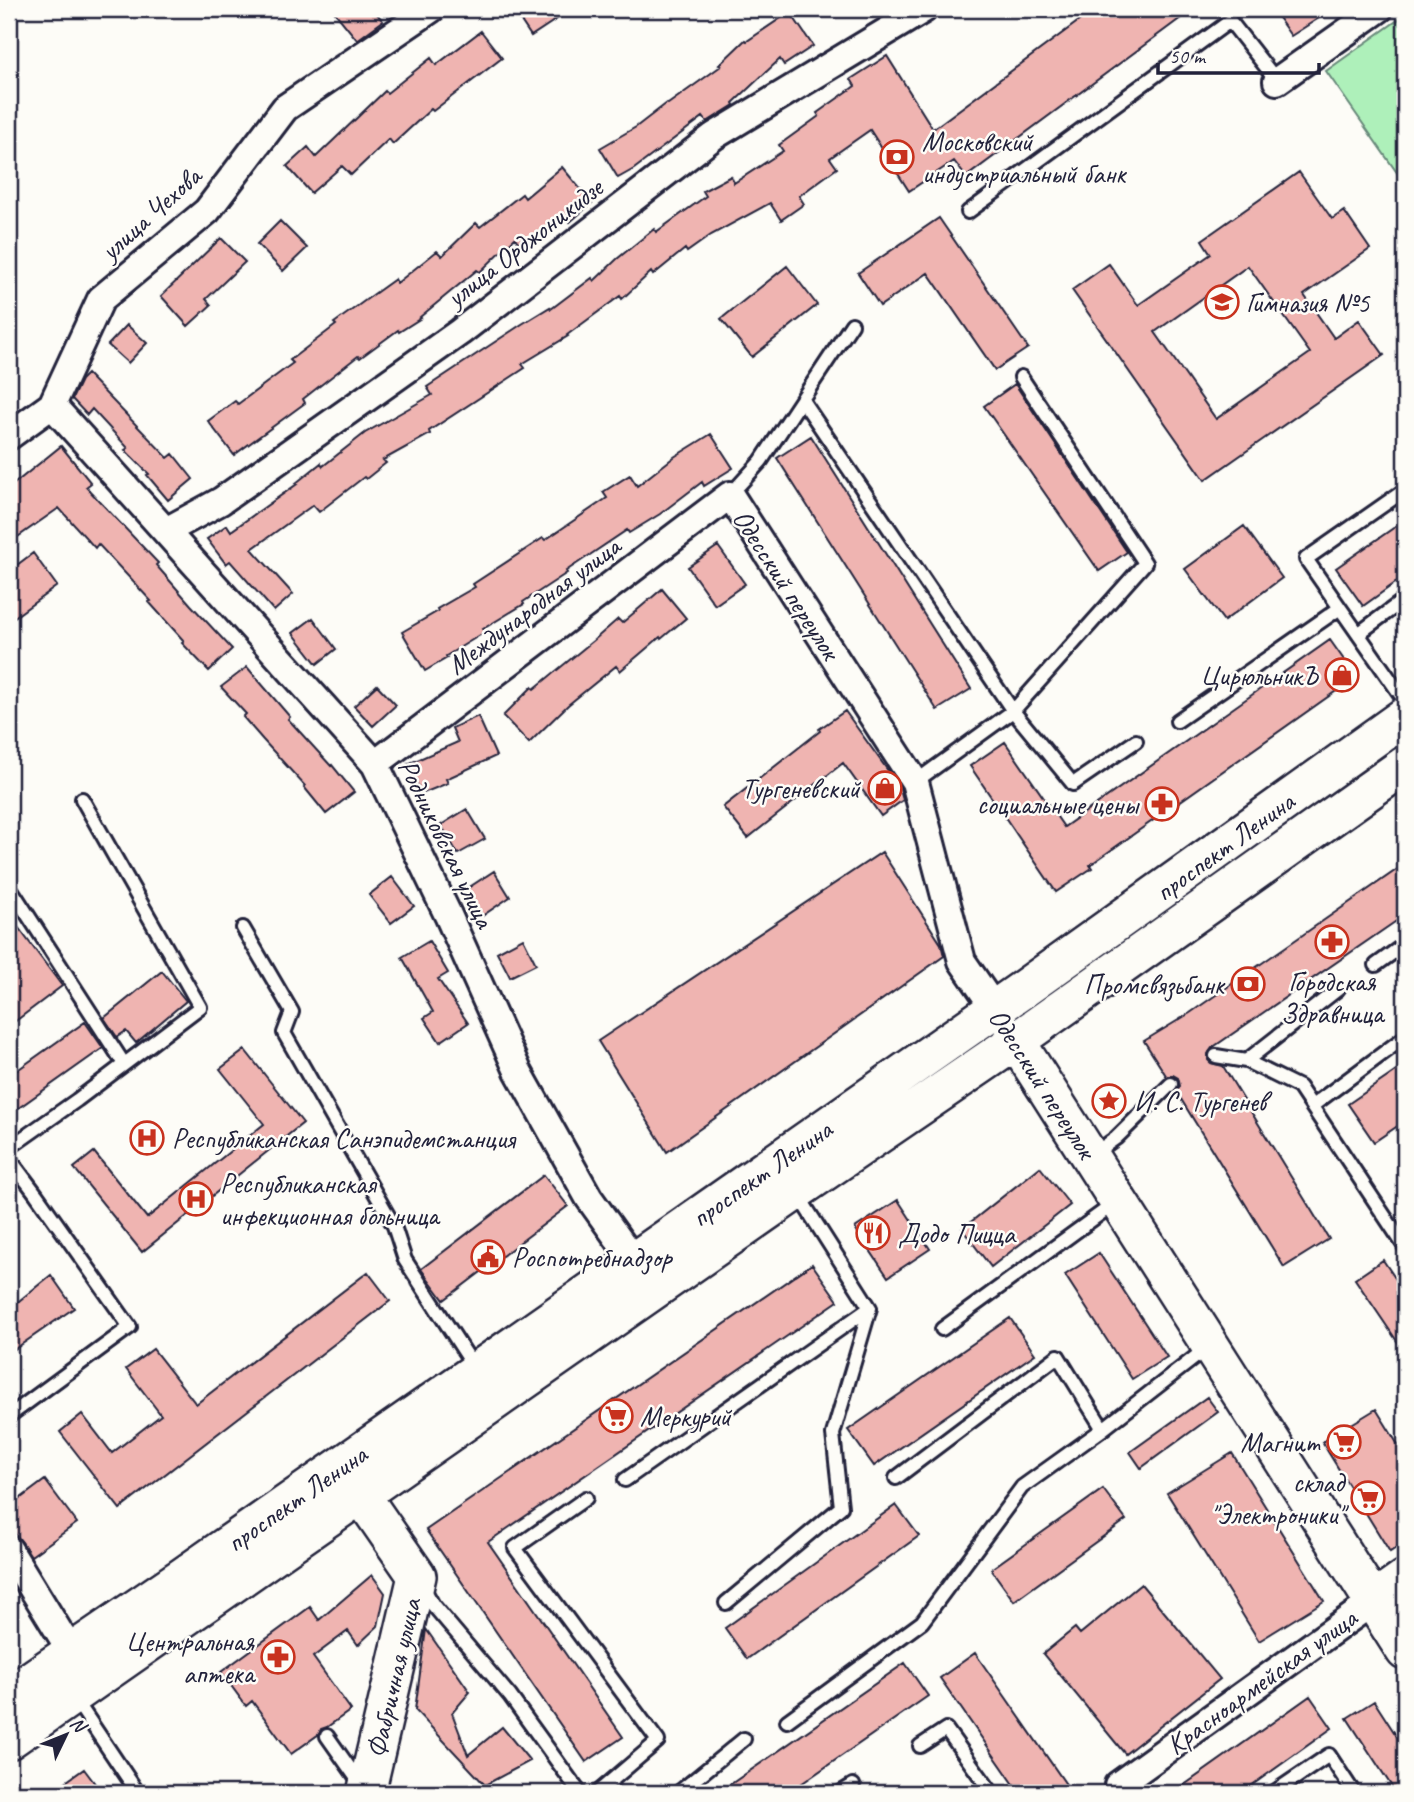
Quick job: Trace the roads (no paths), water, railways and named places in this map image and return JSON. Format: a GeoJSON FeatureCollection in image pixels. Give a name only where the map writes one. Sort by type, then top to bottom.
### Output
{"type":"FeatureCollection","features":[{"type":"Feature","properties":{"kind":"main road","name":"проспект Ленина"},"geometry":{"type":"LineString","coordinates":[[9,1695],[1137,909],[1405,716]]}},
{"type":"Feature","properties":{"kind":"main road","name":"проспект Ленина"},"geometry":{"type":"LineString","coordinates":[[9,1740],[796,1191],[1016,1041],[1405,765]]}},
{"type":"Feature","properties":{"kind":"main road","name":"Одесский переулок"},"geometry":{"type":"LineString","coordinates":[[1016,1041],[1405,1651]]}},
{"type":"Feature","properties":{"kind":"main road","name":"Фабричная улица"},"geometry":{"type":"LineString","coordinates":[[361,1495],[417,1576],[366,1793]]}},
{"type":"Feature","properties":{"kind":"main road","name":"Красноармейская улица"},"geometry":{"type":"LineString","coordinates":[[1374,1601],[1405,1579]]}},
{"type":"Feature","properties":{"kind":"street","name":"улица Чехова"},"geometry":{"type":"LineString","coordinates":[[9,436],[52,405],[101,299],[207,211],[285,108],[431,9]]}},
{"type":"Feature","properties":{"kind":"street","name":"улица Орджоникидзе"},"geometry":{"type":"LineString","coordinates":[[166,531],[221,501],[460,332],[714,136],[924,9]]}},
{"type":"Feature","properties":{"kind":"street"},"geometry":{"type":"LineString","coordinates":[[1277,81],[1379,9]]}},
{"type":"Feature","properties":{"kind":"street","name":"Родниковская улица"},"geometry":{"type":"LineString","coordinates":[[52,405],[375,764],[448,915],[518,1071],[589,1198],[634,1261]]}},
{"type":"Feature","properties":{"kind":"street","name":"Международная улица"},"geometry":{"type":"LineString","coordinates":[[375,764],[730,495]]}},
{"type":"Feature","properties":{"kind":"street","name":"Одесский переулок"},"geometry":{"type":"LineString","coordinates":[[730,495],[915,782],[962,961],[1016,1041]]}},
{"type":"Feature","properties":{"kind":"street"},"geometry":{"type":"LineString","coordinates":[[9,1550],[72,1653]]}},
{"type":"Feature","properties":{"kind":"street","name":"Красноармейская улица"},"geometry":{"type":"LineString","coordinates":[[1119,1789],[1374,1601]]}},
{"type":"Feature","properties":{"kind":"lane"},"geometry":{"type":"LineString","coordinates":[[968,212],[1230,21],[1277,81]]}},
{"type":"Feature","properties":{"kind":"lane"},"geometry":{"type":"LineString","coordinates":[[730,495],[761,461],[852,324]]}},
{"type":"Feature","properties":{"kind":"lane"},"geometry":{"type":"LineString","coordinates":[[915,782],[1013,711],[1145,563],[1021,377]]}},
{"type":"Feature","properties":{"kind":"lane"},"geometry":{"type":"LineString","coordinates":[[802,400],[1013,711],[1073,784],[1136,741]]}},
{"type":"Feature","properties":{"kind":"lane"},"geometry":{"type":"LineString","coordinates":[[1405,490],[1306,559],[1405,701]]}},
{"type":"Feature","properties":{"kind":"lane"},"geometry":{"type":"LineString","coordinates":[[1358,634],[1405,599]]}},
{"type":"Feature","properties":{"kind":"lane"},"geometry":{"type":"LineString","coordinates":[[1177,721],[1340,608]]}},
{"type":"Feature","properties":{"kind":"lane"},"geometry":{"type":"LineString","coordinates":[[9,1148],[200,1007],[82,799]]}},
{"type":"Feature","properties":{"kind":"lane"},"geometry":{"type":"LineString","coordinates":[[9,886],[124,1064]]}},
{"type":"Feature","properties":{"kind":"lane"},"geometry":{"type":"LineString","coordinates":[[243,928],[292,1012],[284,1033],[394,1226],[405,1260],[477,1371]]}},
{"type":"Feature","properties":{"kind":"lane"},"geometry":{"type":"LineString","coordinates":[[1376,965],[1405,944]]}},
{"type":"Feature","properties":{"kind":"lane"},"geometry":{"type":"LineString","coordinates":[[1246,1062],[1338,989]]}},
{"type":"Feature","properties":{"kind":"lane"},"geometry":{"type":"LineString","coordinates":[[1312,1106],[1405,1037]]}},
{"type":"Feature","properties":{"kind":"lane"},"geometry":{"type":"LineString","coordinates":[[1216,1056],[1246,1062],[1299,1087],[1405,1247]]}},
{"type":"Feature","properties":{"kind":"lane"},"geometry":{"type":"LineString","coordinates":[[1090,1156],[1116,1138],[1171,1083]]}},
{"type":"Feature","properties":{"kind":"lane"},"geometry":{"type":"LineString","coordinates":[[9,1158],[130,1327],[9,1416]]}},
{"type":"Feature","properties":{"kind":"lane"},"geometry":{"type":"LineString","coordinates":[[726,1603],[841,1507],[833,1434],[870,1308],[796,1191]]}},
{"type":"Feature","properties":{"kind":"lane"},"geometry":{"type":"LineString","coordinates":[[942,1329],[1118,1201]]}},
{"type":"Feature","properties":{"kind":"lane"},"geometry":{"type":"LineString","coordinates":[[625,1480],[870,1308]]}},
{"type":"Feature","properties":{"kind":"lane"},"geometry":{"type":"LineString","coordinates":[[787,1721],[922,1622],[1022,1487],[1103,1429],[1210,1346]]}},
{"type":"Feature","properties":{"kind":"lane"},"geometry":{"type":"LineString","coordinates":[[896,1478],[1058,1356],[1103,1429]]}},
{"type":"Feature","properties":{"kind":"lane"},"geometry":{"type":"LineString","coordinates":[[586,1498],[515,1548],[658,1741],[597,1793]]}},
{"type":"Feature","properties":{"kind":"lane"},"geometry":{"type":"LineString","coordinates":[[417,1576],[433,1605],[510,1696],[580,1793]]}},
{"type":"Feature","properties":{"kind":"lane"},"geometry":{"type":"LineString","coordinates":[[73,1696],[137,1793]]}},
{"type":"Feature","properties":{"kind":"lane"},"geometry":{"type":"LineString","coordinates":[[920,1746],[946,1729],[992,1793]]}},
{"type":"Feature","properties":{"kind":"lane"},"geometry":{"type":"LineString","coordinates":[[327,1736],[366,1793]]}},
{"type":"Feature","properties":{"kind":"lane"},"geometry":{"type":"LineString","coordinates":[[678,1793],[744,1739]]}},
{"type":"Feature","properties":{"kind":"lane"},"geometry":{"type":"LineString","coordinates":[[1273,1793],[1329,1755],[1354,1793]]}},
{"type":"Feature","properties":{"kind":"lane"},"geometry":{"type":"LineString","coordinates":[[840,1793],[853,1784]]}},
{"type":"Feature","properties":{"kind":"place","name":"Московский индустриальный банк"},"geometry":{"type":"Point","coordinates":[897,157]}},
{"type":"Feature","properties":{"kind":"place","name":"Гимназия №5"},"geometry":{"type":"Point","coordinates":[1222,302]}},
{"type":"Feature","properties":{"kind":"place","name":"ЦирюльникЪ"},"geometry":{"type":"Point","coordinates":[1342,675]}},
{"type":"Feature","properties":{"kind":"place","name":"Тургеневский"},"geometry":{"type":"Point","coordinates":[885,788]}},
{"type":"Feature","properties":{"kind":"place","name":"социальные цены"},"geometry":{"type":"Point","coordinates":[1162,804]}},
{"type":"Feature","properties":{"kind":"place","name":"Городская Здравница"},"geometry":{"type":"Point","coordinates":[1332,942]}},
{"type":"Feature","properties":{"kind":"place","name":"Промсвязьбанк"},"geometry":{"type":"Point","coordinates":[1248,984]}},
{"type":"Feature","properties":{"kind":"place","name":"И. С. Тургенев"},"geometry":{"type":"Point","coordinates":[1109,1101]}},
{"type":"Feature","properties":{"kind":"place","name":"Республиканская Санэпидемстанция"},"geometry":{"type":"Point","coordinates":[147,1138]}},
{"type":"Feature","properties":{"kind":"place","name":"Республиканская инфекционная больница"},"geometry":{"type":"Point","coordinates":[196,1199]}},
{"type":"Feature","properties":{"kind":"place","name":"Додо Пицца"},"geometry":{"type":"Point","coordinates":[873,1233]}},
{"type":"Feature","properties":{"kind":"place","name":"Роспотребнадзор"},"geometry":{"type":"Point","coordinates":[488,1257]}},
{"type":"Feature","properties":{"kind":"place","name":"Меркурий"},"geometry":{"type":"Point","coordinates":[616,1416]}},
{"type":"Feature","properties":{"kind":"place","name":"Магнит"},"geometry":{"type":"Point","coordinates":[1344,1442]}},
{"type":"Feature","properties":{"kind":"place","name":"склад \"Электроники\""},"geometry":{"type":"Point","coordinates":[1368,1498]}},
{"type":"Feature","properties":{"kind":"place","name":"Центральная аптека"},"geometry":{"type":"Point","coordinates":[278,1657]}}]}
